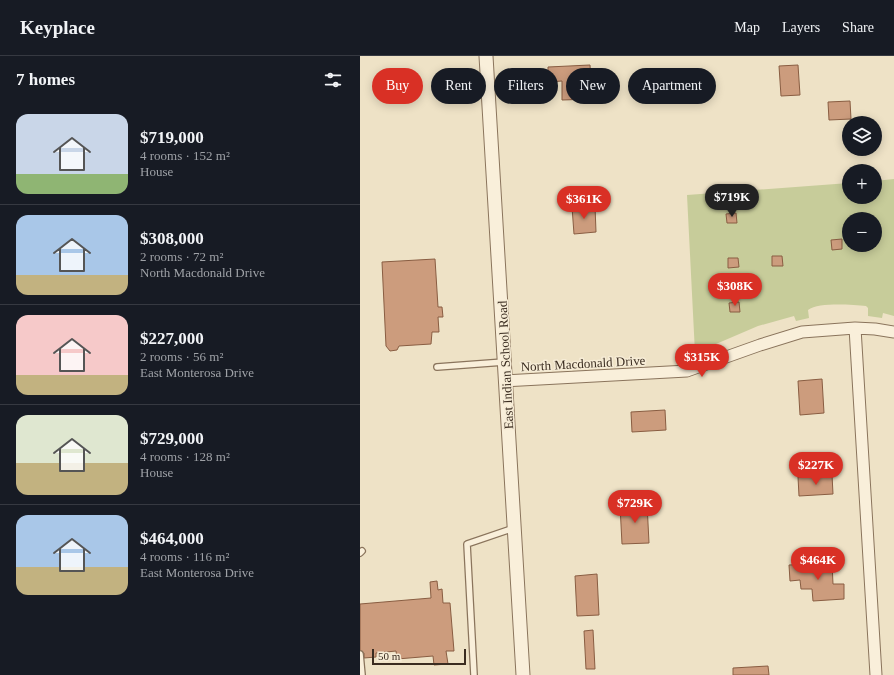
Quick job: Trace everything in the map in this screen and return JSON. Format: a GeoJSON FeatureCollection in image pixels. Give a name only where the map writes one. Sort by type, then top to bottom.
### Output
{"type":"FeatureCollection","features":[{"type":"Feature","properties":{"kind":"street","name":"East Indian School Road"},"geometry":{"type":"LineString","coordinates":[[486,56],[523,675]]}},
{"type":"Feature","properties":{"kind":"street"},"geometry":{"type":"LineString","coordinates":[[855,328],[876,675]]}},
{"type":"Feature","properties":{"kind":"street","name":"North Macdonald Drive"},"geometry":{"type":"LineString","coordinates":[[505,381],[687,371],[802,332],[875,328],[894,332]]}},
{"type":"Feature","properties":{"kind":"lane"},"geometry":{"type":"LineString","coordinates":[[437,368],[504,362]]}},
{"type":"Feature","properties":{"kind":"lane"},"geometry":{"type":"LineString","coordinates":[[474,675],[467,544],[514,528]]}},
{"type":"Feature","properties":{"kind":"lane"},"geometry":{"type":"LineString","coordinates":[[360,654],[362,675]]}},
{"type":"Feature","properties":{"kind":"green space"},"geometry":{"type":"Polygon","coordinates":[[[894,179],[894,316],[883,313],[882,318],[868,316],[868,308],[866,306],[827,305],[813,307],[808,310],[809,318],[796,321],[794,316],[758,326],[695,353],[687,195],[842,184],[842,204],[882,204],[882,180],[894,179]]]}},
{"type":"Feature","properties":{"kind":"building"},"geometry":{"type":"Polygon","coordinates":[[[590,65],[590,68],[566,68],[566,100],[562,100],[562,81],[558,81],[558,68],[548,67],[590,65]]]}},
{"type":"Feature","properties":{"kind":"building"},"geometry":{"type":"Polygon","coordinates":[[[798,65],[800,95],[781,96],[779,66],[798,65]]]}},
{"type":"Feature","properties":{"kind":"building"},"geometry":{"type":"Polygon","coordinates":[[[850,101],[851,116],[842,116],[842,119],[829,120],[828,102],[850,101]]]}},
{"type":"Feature","properties":{"kind":"building"},"geometry":{"type":"Polygon","coordinates":[[[595,206],[596,232],[574,234],[572,207],[595,206]]]}},
{"type":"Feature","properties":{"kind":"building"},"geometry":{"type":"Polygon","coordinates":[[[736,213],[737,223],[727,223],[726,214],[736,213]]]}},
{"type":"Feature","properties":{"kind":"building"},"geometry":{"type":"Polygon","coordinates":[[[842,239],[842,249],[832,250],[831,240],[842,239]]]}},
{"type":"Feature","properties":{"kind":"building"},"geometry":{"type":"Polygon","coordinates":[[[772,256],[782,256],[783,266],[772,266],[772,256]]]}},
{"type":"Feature","properties":{"kind":"building"},"geometry":{"type":"Polygon","coordinates":[[[728,258],[738,258],[739,267],[728,268],[728,258]]]}},
{"type":"Feature","properties":{"kind":"building"},"geometry":{"type":"Polygon","coordinates":[[[435,259],[438,307],[442,307],[443,317],[438,317],[439,332],[432,332],[431,344],[399,346],[397,350],[390,351],[386,346],[382,262],[435,259]]]}},
{"type":"Feature","properties":{"kind":"building"},"geometry":{"type":"Polygon","coordinates":[[[739,302],[740,312],[730,312],[729,303],[739,302]]]}},
{"type":"Feature","properties":{"kind":"building"},"geometry":{"type":"Polygon","coordinates":[[[822,379],[824,413],[800,415],[798,381],[822,379]]]}},
{"type":"Feature","properties":{"kind":"building"},"geometry":{"type":"Polygon","coordinates":[[[665,410],[666,430],[632,432],[631,412],[665,410]]]}},
{"type":"Feature","properties":{"kind":"building"},"geometry":{"type":"Polygon","coordinates":[[[832,475],[833,494],[799,496],[798,477],[832,475]]]}},
{"type":"Feature","properties":{"kind":"building"},"geometry":{"type":"Polygon","coordinates":[[[647,503],[649,543],[622,544],[620,505],[647,503]]]}},
{"type":"Feature","properties":{"kind":"building"},"geometry":{"type":"Polygon","coordinates":[[[832,563],[833,584],[844,584],[844,599],[813,601],[812,589],[801,589],[800,580],[790,581],[789,565],[832,563]]]}},
{"type":"Feature","properties":{"kind":"building"},"geometry":{"type":"Polygon","coordinates":[[[597,574],[599,615],[577,616],[575,576],[597,574]]]}},
{"type":"Feature","properties":{"kind":"building"},"geometry":{"type":"Polygon","coordinates":[[[437,581],[438,590],[442,589],[443,603],[450,603],[454,651],[446,651],[448,664],[434,665],[433,656],[397,659],[396,651],[376,653],[376,657],[364,658],[364,653],[360,653],[360,604],[431,598],[430,582],[437,581]]]}},
{"type":"Feature","properties":{"kind":"building"},"geometry":{"type":"Polygon","coordinates":[[[593,630],[595,669],[586,669],[584,631],[593,630]]]}},
{"type":"Feature","properties":{"kind":"building"},"geometry":{"type":"Polygon","coordinates":[[[768,666],[769,675],[733,675],[733,668],[768,666]]]}}]}
